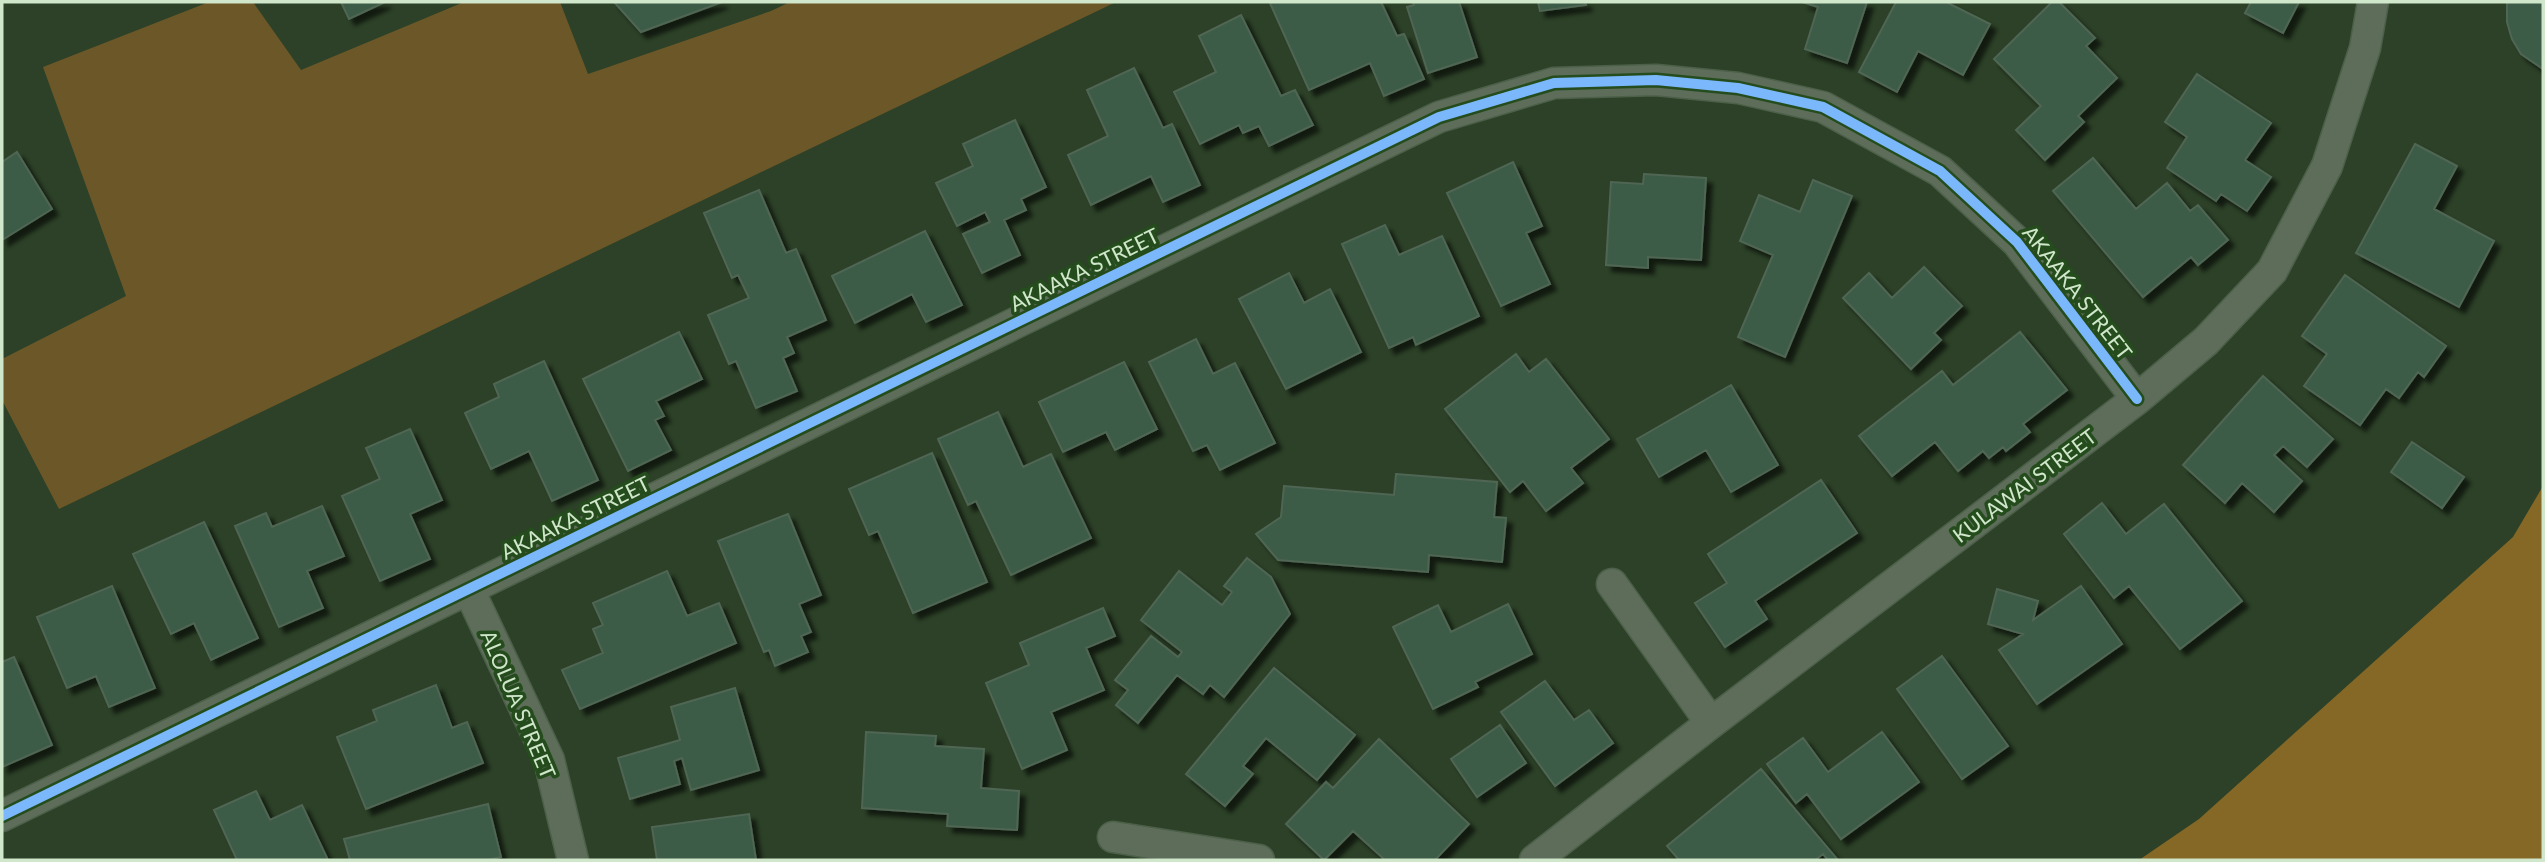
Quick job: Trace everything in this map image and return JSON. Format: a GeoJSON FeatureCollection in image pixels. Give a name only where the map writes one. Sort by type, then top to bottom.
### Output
{"type":"FeatureCollection","features":[{"type":"Feature","properties":{"kind":"street","name":"KULAWAI STREET"},"geometry":{"type":"LineString","coordinates":[[1535,860],[2137,399],[2206,341],[2272,271],[2326,166],[2365,48],[2373,2]]}},
{"type":"Feature","properties":{"kind":"street","name":"AKAAKA STREET"},"geometry":{"type":"LineString","coordinates":[[2,816],[1439,117],[1554,83],[1656,80],[1738,88],[1823,107],[1940,171],[2017,242],[2137,399]]}},
{"type":"Feature","properties":{"kind":"street"},"geometry":{"type":"LineString","coordinates":[[1612,584],[1711,723]]}},
{"type":"Feature","properties":{"kind":"street","name":"ALOLUA STREET"},"geometry":{"type":"LineString","coordinates":[[469,590],[548,760],[573,860]]}},
{"type":"Feature","properties":{"kind":"street"},"geometry":{"type":"LineString","coordinates":[[1113,837],[1259,860]]}},
{"type":"Feature","properties":{"kind":"shaded area"},"geometry":{"type":"Polygon","coordinates":[[[209,2],[253,2],[301,70],[464,2],[560,2],[588,74],[790,2],[1116,2],[59,509],[2,400],[2,359],[126,296],[43,67],[209,2]]]}},
{"type":"Feature","properties":{"kind":"shaded area"},"geometry":{"type":"Polygon","coordinates":[[[2543,486],[2543,860],[2139,860],[2199,819],[2513,537],[2543,486]]]}},
{"type":"Feature","properties":{"kind":"building"},"geometry":{"type":"Polygon","coordinates":[[[341,2],[385,2],[349,19],[341,2]]]}},
{"type":"Feature","properties":{"kind":"building"},"geometry":{"type":"Polygon","coordinates":[[[614,2],[722,2],[641,32],[614,2]]]}},
{"type":"Feature","properties":{"kind":"building"},"geometry":{"type":"Polygon","coordinates":[[[1381,2],[1397,36],[1404,34],[1424,79],[1384,96],[1370,63],[1309,90],[1270,3],[1381,2]]]}},
{"type":"Feature","properties":{"kind":"building"},"geometry":{"type":"Polygon","coordinates":[[[1413,2],[1459,2],[1477,57],[1428,73],[1407,7],[1414,5],[1413,2]]]}},
{"type":"Feature","properties":{"kind":"building"},"geometry":{"type":"Polygon","coordinates":[[[1538,2],[1585,2],[1586,5],[1540,11],[1538,2]]]}},
{"type":"Feature","properties":{"kind":"building"},"geometry":{"type":"Polygon","coordinates":[[[1802,2],[1867,2],[1847,63],[1805,49],[1818,7],[1802,2]]]}},
{"type":"Feature","properties":{"kind":"building"},"geometry":{"type":"Polygon","coordinates":[[[1896,2],[1946,2],[1990,24],[1963,75],[1918,51],[1897,92],[1859,72],[1896,2]]]}},
{"type":"Feature","properties":{"kind":"building"},"geometry":{"type":"Polygon","coordinates":[[[2052,2],[2059,2],[2095,38],[2086,46],[2117,78],[2078,116],[2084,122],[2045,160],[2016,130],[2041,106],[1994,59],[2052,2]]]}},
{"type":"Feature","properties":{"kind":"building"},"geometry":{"type":"Polygon","coordinates":[[[2251,2],[2299,2],[2283,33],[2245,13],[2251,2]]]}},
{"type":"Feature","properties":{"kind":"building"},"geometry":{"type":"Polygon","coordinates":[[[2507,2],[2543,2],[2543,69],[2521,54],[2512,39],[2507,22],[2507,2]]]}},
{"type":"Feature","properties":{"kind":"building"},"geometry":{"type":"Polygon","coordinates":[[[1241,15],[1281,96],[1295,90],[1313,125],[1269,146],[1259,126],[1243,133],[1239,125],[1200,144],[1174,92],[1216,72],[1199,36],[1241,15]]]}},
{"type":"Feature","properties":{"kind":"building"},"geometry":{"type":"Polygon","coordinates":[[[1134,68],[1163,128],[1172,124],[1200,185],[1163,202],[1151,176],[1091,205],[1068,155],[1108,136],[1087,90],[1134,68]]]}},
{"type":"Feature","properties":{"kind":"building"},"geometry":{"type":"Polygon","coordinates":[[[2197,74],[2271,123],[2245,160],[2271,177],[2247,211],[2221,194],[2216,201],[2167,168],[2187,137],[2165,122],[2197,74]]]}},
{"type":"Feature","properties":{"kind":"building"},"geometry":{"type":"Polygon","coordinates":[[[1015,120],[1046,187],[1021,199],[1026,210],[1004,220],[1020,255],[982,273],[963,234],[990,222],[985,212],[957,226],[936,183],[973,166],[963,144],[1015,120]]]}},
{"type":"Feature","properties":{"kind":"building"},"geometry":{"type":"Polygon","coordinates":[[[2415,144],[2457,166],[2434,209],[2494,241],[2459,307],[2356,253],[2415,144]]]}},
{"type":"Feature","properties":{"kind":"building"},"geometry":{"type":"Polygon","coordinates":[[[17,152],[52,209],[2,240],[2,162],[17,152]]]}},
{"type":"Feature","properties":{"kind":"building"},"geometry":{"type":"Polygon","coordinates":[[[2093,158],[2136,209],[2167,183],[2190,211],[2198,205],[2228,240],[2198,265],[2191,257],[2143,297],[2053,191],[2093,158]]]}},
{"type":"Feature","properties":{"kind":"building"},"geometry":{"type":"Polygon","coordinates":[[[1513,162],[1542,226],[1526,233],[1550,284],[1501,306],[1447,193],[1513,162]]]}},
{"type":"Feature","properties":{"kind":"building"},"geometry":{"type":"Polygon","coordinates":[[[1644,174],[1706,178],[1701,260],[1648,257],[1648,268],[1606,265],[1611,182],[1643,184],[1644,174]]]}},
{"type":"Feature","properties":{"kind":"building"},"geometry":{"type":"Polygon","coordinates":[[[1813,180],[1852,196],[1785,357],[1738,337],[1773,255],[1740,241],[1759,195],[1800,212],[1813,180]]]}},
{"type":"Feature","properties":{"kind":"building"},"geometry":{"type":"Polygon","coordinates":[[[759,190],[786,253],[796,249],[826,320],[787,337],[794,353],[783,358],[797,391],[756,408],[736,361],[729,364],[708,315],[749,298],[738,275],[732,278],[704,213],[759,190]]]}},
{"type":"Feature","properties":{"kind":"building"},"geometry":{"type":"Polygon","coordinates":[[[1385,225],[1399,255],[1442,236],[1479,316],[1416,345],[1413,337],[1389,348],[1342,244],[1385,225]]]}},
{"type":"Feature","properties":{"kind":"building"},"geometry":{"type":"Polygon","coordinates":[[[925,231],[962,305],[926,322],[912,294],[855,323],[832,276],[925,231]]]}},
{"type":"Feature","properties":{"kind":"building"},"geometry":{"type":"Polygon","coordinates":[[[1924,267],[1962,306],[1934,333],[1941,340],[1911,369],[1843,298],[1869,273],[1892,298],[1924,267]]]}},
{"type":"Feature","properties":{"kind":"building"},"geometry":{"type":"Polygon","coordinates":[[[1289,273],[1304,303],[1330,289],[1361,352],[1286,389],[1239,299],[1289,273]]]}},
{"type":"Feature","properties":{"kind":"building"},"geometry":{"type":"Polygon","coordinates":[[[2345,275],[2446,346],[2424,377],[2418,372],[2399,398],[2386,389],[2360,425],[2304,386],[2327,354],[2302,336],[2345,275]]]}},
{"type":"Feature","properties":{"kind":"building"},"geometry":{"type":"Polygon","coordinates":[[[679,332],[702,379],[656,401],[664,416],[655,420],[671,450],[628,471],[583,379],[679,332]]]}},
{"type":"Feature","properties":{"kind":"building"},"geometry":{"type":"Polygon","coordinates":[[[2020,332],[2067,390],[2023,424],[2030,432],[2006,451],[2003,447],[1989,458],[1983,451],[1958,471],[1935,442],[1892,476],[1859,436],[1942,371],[1953,385],[2020,332]]]}},
{"type":"Feature","properties":{"kind":"building"},"geometry":{"type":"Polygon","coordinates":[[[1196,339],[1213,374],[1235,363],[1275,443],[1220,470],[1207,445],[1193,451],[1149,362],[1196,339]]]}},
{"type":"Feature","properties":{"kind":"building"},"geometry":{"type":"Polygon","coordinates":[[[1516,354],[1529,372],[1546,359],[1609,439],[1571,468],[1583,483],[1546,511],[1523,481],[1510,492],[1445,409],[1516,354]]]}},
{"type":"Feature","properties":{"kind":"building"},"geometry":{"type":"Polygon","coordinates":[[[544,361],[598,480],[552,501],[529,451],[491,469],[465,413],[499,397],[494,384],[544,361]]]}},
{"type":"Feature","properties":{"kind":"building"},"geometry":{"type":"Polygon","coordinates":[[[1124,362],[1157,429],[1115,450],[1106,432],[1063,452],[1039,402],[1124,362]]]}},
{"type":"Feature","properties":{"kind":"building"},"geometry":{"type":"Polygon","coordinates":[[[2263,376],[2333,439],[2307,467],[2283,446],[2274,455],[2302,481],[2274,512],[2242,483],[2225,503],[2183,465],[2263,376]]]}},
{"type":"Feature","properties":{"kind":"building"},"geometry":{"type":"Polygon","coordinates":[[[1731,385],[1778,465],[1731,492],[1706,450],[1659,477],[1637,439],[1731,385]]]}},
{"type":"Feature","properties":{"kind":"building"},"geometry":{"type":"Polygon","coordinates":[[[998,412],[1023,467],[1051,454],[1091,538],[1011,575],[976,501],[968,505],[938,439],[998,412]]]}},
{"type":"Feature","properties":{"kind":"building"},"geometry":{"type":"Polygon","coordinates":[[[410,429],[442,500],[410,514],[430,559],[380,581],[342,496],[380,479],[366,448],[410,429]]]}},
{"type":"Feature","properties":{"kind":"building"},"geometry":{"type":"Polygon","coordinates":[[[2412,442],[2464,477],[2442,508],[2391,472],[2412,442]]]}},
{"type":"Feature","properties":{"kind":"building"},"geometry":{"type":"Polygon","coordinates":[[[932,453],[987,582],[913,613],[878,531],[869,535],[849,489],[932,453]]]}},
{"type":"Feature","properties":{"kind":"building"},"geometry":{"type":"Polygon","coordinates":[[[1396,474],[1497,482],[1494,517],[1506,518],[1502,562],[1429,555],[1428,572],[1278,560],[1256,534],[1281,517],[1284,486],[1394,495],[1396,474]]]}},
{"type":"Feature","properties":{"kind":"building"},"geometry":{"type":"Polygon","coordinates":[[[1821,480],[1857,533],[1755,601],[1767,619],[1725,647],[1695,603],[1727,583],[1708,554],[1821,480]]]}},
{"type":"Feature","properties":{"kind":"building"},"geometry":{"type":"Polygon","coordinates":[[[2102,503],[2126,534],[2164,504],[2242,601],[2180,649],[2129,586],[2114,598],[2064,534],[2102,503]]]}},
{"type":"Feature","properties":{"kind":"building"},"geometry":{"type":"Polygon","coordinates":[[[322,506],[344,556],[307,571],[323,608],[279,627],[235,526],[266,513],[272,527],[322,506]]]}},
{"type":"Feature","properties":{"kind":"building"},"geometry":{"type":"Polygon","coordinates":[[[788,514],[821,595],[799,604],[811,632],[801,636],[808,652],[775,666],[769,650],[764,652],[718,541],[788,514]]]}},
{"type":"Feature","properties":{"kind":"building"},"geometry":{"type":"Polygon","coordinates":[[[204,522],[258,638],[211,660],[194,623],[171,634],[133,554],[204,522]]]}},
{"type":"Feature","properties":{"kind":"building"},"geometry":{"type":"Polygon","coordinates":[[[1247,558],[1271,577],[1290,614],[1224,697],[1210,685],[1203,694],[1177,675],[1138,723],[1116,705],[1128,690],[1115,680],[1151,636],[1178,657],[1182,652],[1141,620],[1179,571],[1222,605],[1232,592],[1224,586],[1247,558]]]}},
{"type":"Feature","properties":{"kind":"building"},"geometry":{"type":"Polygon","coordinates":[[[667,571],[687,616],[719,603],[736,643],[580,709],[562,670],[603,653],[593,629],[603,625],[593,603],[667,571]]]}},
{"type":"Feature","properties":{"kind":"building"},"geometry":{"type":"Polygon","coordinates":[[[112,586],[155,688],[109,707],[96,676],[67,688],[37,617],[112,586]]]}},
{"type":"Feature","properties":{"kind":"building"},"geometry":{"type":"Polygon","coordinates":[[[2081,586],[2122,644],[2037,704],[1999,650],[2023,634],[1988,624],[1997,589],[2038,601],[2033,620],[2081,586]]]}},
{"type":"Feature","properties":{"kind":"building"},"geometry":{"type":"Polygon","coordinates":[[[1508,604],[1532,654],[1475,682],[1478,687],[1433,709],[1393,627],[1438,605],[1451,632],[1508,604]]]}},
{"type":"Feature","properties":{"kind":"building"},"geometry":{"type":"Polygon","coordinates":[[[1103,608],[1115,636],[1086,648],[1104,690],[1051,712],[1067,750],[1022,769],[986,683],[1029,665],[1020,643],[1103,608]]]}},
{"type":"Feature","properties":{"kind":"building"},"geometry":{"type":"Polygon","coordinates":[[[1942,656],[2008,746],[1962,779],[1897,689],[1942,656]]]}},
{"type":"Feature","properties":{"kind":"building"},"geometry":{"type":"Polygon","coordinates":[[[14,657],[52,745],[2,767],[2,662],[14,657]]]}},
{"type":"Feature","properties":{"kind":"building"},"geometry":{"type":"Polygon","coordinates":[[[1274,668],[1355,735],[1317,780],[1266,738],[1243,766],[1253,774],[1225,806],[1186,774],[1274,668]]]}},
{"type":"Feature","properties":{"kind":"building"},"geometry":{"type":"Polygon","coordinates":[[[1545,681],[1574,720],[1589,710],[1613,743],[1555,786],[1501,712],[1545,681]]]}},
{"type":"Feature","properties":{"kind":"building"},"geometry":{"type":"Polygon","coordinates":[[[436,685],[452,728],[467,722],[483,763],[366,809],[337,737],[377,721],[373,710],[436,685]]]}},
{"type":"Feature","properties":{"kind":"building"},"geometry":{"type":"Polygon","coordinates":[[[735,688],[759,770],[691,790],[682,758],[674,761],[680,784],[630,799],[618,758],[680,740],[671,707],[735,688]]]}},
{"type":"Feature","properties":{"kind":"building"},"geometry":{"type":"Polygon","coordinates":[[[1500,725],[1526,763],[1477,797],[1451,759],[1500,725]]]}},
{"type":"Feature","properties":{"kind":"building"},"geometry":{"type":"Polygon","coordinates":[[[866,732],[936,736],[935,746],[984,749],[981,788],[1019,791],[1017,830],[947,826],[948,814],[862,808],[866,732]]]}},
{"type":"Feature","properties":{"kind":"building"},"geometry":{"type":"Polygon","coordinates":[[[1882,732],[1919,782],[1841,839],[1807,794],[1796,803],[1767,764],[1803,738],[1828,772],[1882,732]]]}},
{"type":"Feature","properties":{"kind":"building"},"geometry":{"type":"Polygon","coordinates":[[[1379,739],[1469,824],[1435,860],[1385,860],[1353,831],[1324,860],[1286,824],[1326,782],[1333,788],[1379,739]]]}},
{"type":"Feature","properties":{"kind":"building"},"geometry":{"type":"Polygon","coordinates":[[[1761,769],[1838,860],[1828,860],[1823,854],[1815,860],[1679,860],[1667,846],[1761,769]]]}},
{"type":"Feature","properties":{"kind":"building"},"geometry":{"type":"Polygon","coordinates":[[[256,791],[270,820],[302,805],[328,860],[237,860],[214,810],[256,791]]]}},
{"type":"Feature","properties":{"kind":"building"},"geometry":{"type":"Polygon","coordinates":[[[488,804],[501,857],[487,860],[350,860],[344,839],[488,804]]]}},
{"type":"Feature","properties":{"kind":"building"},"geometry":{"type":"Polygon","coordinates":[[[749,814],[756,860],[657,860],[652,827],[749,814]]]}},
{"type":"Feature","properties":{"kind":"cycle path"},"geometry":{"type":"LineString","coordinates":[[2,816],[1439,117],[1554,83],[1656,80],[1738,88],[1823,107],[1940,171],[2017,242],[2137,399]]}}]}
